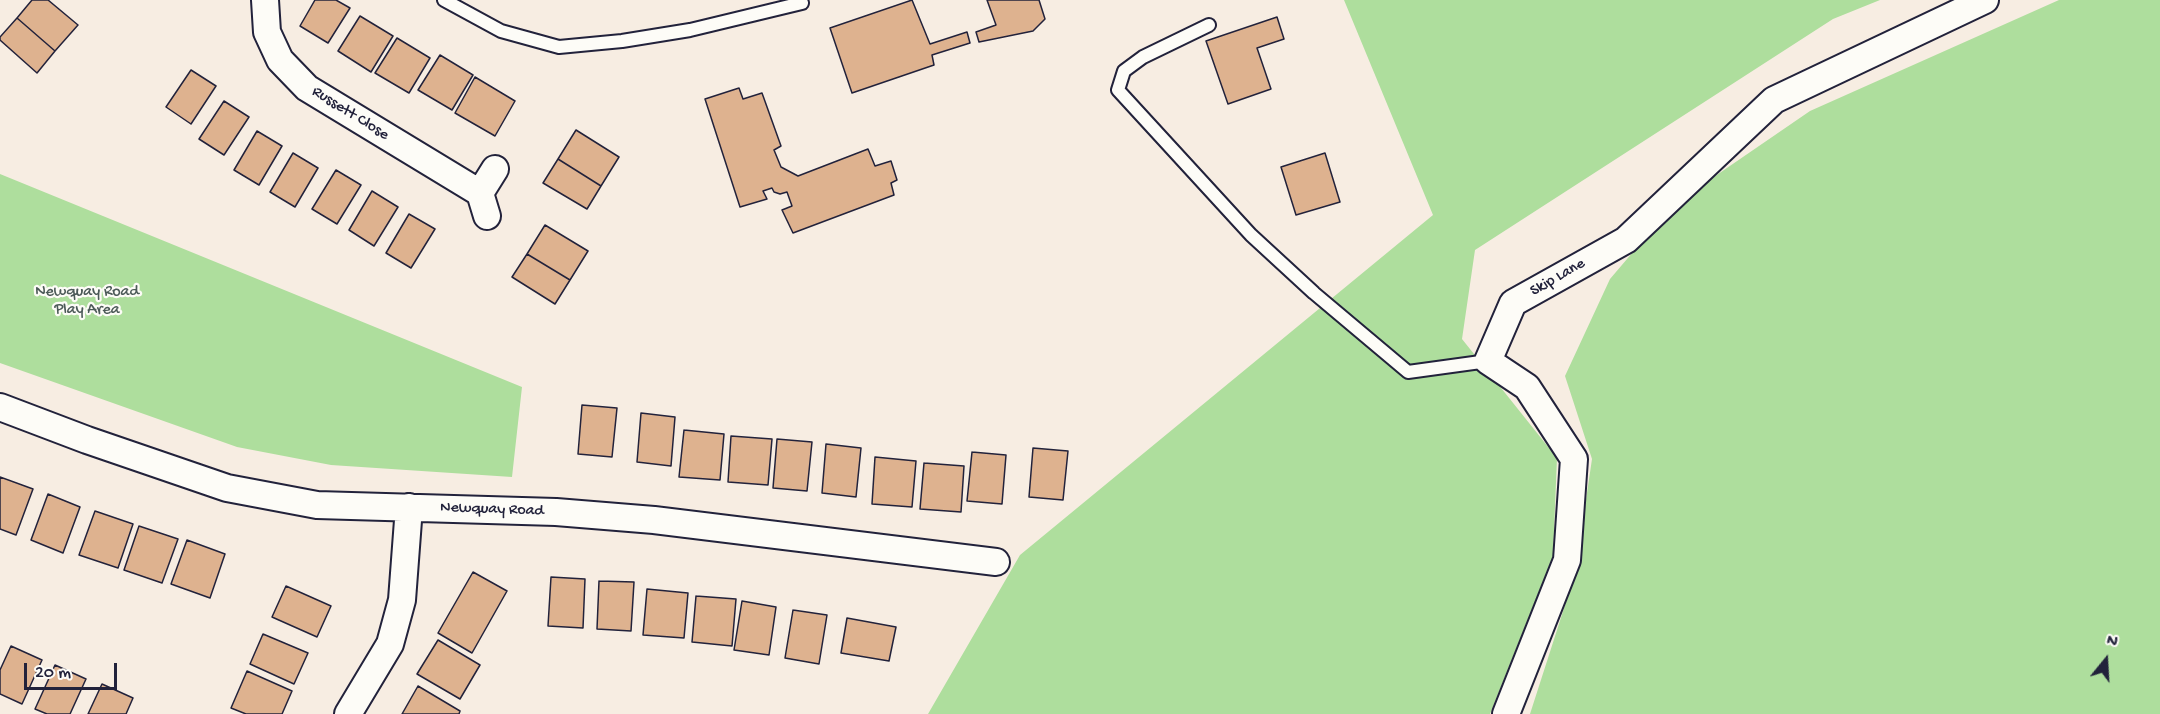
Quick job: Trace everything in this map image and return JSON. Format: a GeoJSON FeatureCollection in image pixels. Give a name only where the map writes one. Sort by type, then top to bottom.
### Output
{"type":"FeatureCollection","features":[{"type":"Feature","properties":{"kind":"street","name":"Russett Close"},"geometry":{"type":"LineString","coordinates":[[265,0],[267,32],[280,60],[307,88],[484,205],[495,169]]}},
{"type":"Feature","properties":{"kind":"street","name":"Skip Lane"},"geometry":{"type":"LineString","coordinates":[[1488,361],[1513,303],[1626,240],[1774,100],[1985,0]]}},
{"type":"Feature","properties":{"kind":"street"},"geometry":{"type":"LineString","coordinates":[[1488,361],[1527,387],[1574,459],[1567,560],[1506,714]]}},
{"type":"Feature","properties":{"kind":"street","name":"Newquay Road"},"geometry":{"type":"LineString","coordinates":[[0,407],[87,440],[227,488],[316,505],[556,512],[654,520],[996,562]]}},
{"type":"Feature","properties":{"kind":"street"},"geometry":{"type":"LineString","coordinates":[[348,714],[390,644],[402,600],[409,507]]}},
{"type":"Feature","properties":{"kind":"lane"},"geometry":{"type":"LineString","coordinates":[[444,0],[501,31],[560,47],[622,41],[690,30],[802,3]]}},
{"type":"Feature","properties":{"kind":"lane"},"geometry":{"type":"LineString","coordinates":[[1209,25],[1143,57],[1124,72],[1118,90],[1251,235],[1314,293],[1408,372],[1488,361]]}},
{"type":"Feature","properties":{"kind":"green space"},"geometry":{"type":"Polygon","coordinates":[[[1344,0],[1880,0],[1833,19],[1475,250],[1462,339],[1557,458],[1553,556],[1490,714],[928,714],[1020,555],[1433,215],[1344,0]]]}},
{"type":"Feature","properties":{"kind":"green space"},"geometry":{"type":"Polygon","coordinates":[[[2059,0],[2160,0],[2160,714],[1530,714],[1575,574],[1592,459],[1565,376],[1610,279],[1673,205],[1810,111],[2059,0]]]}},
{"type":"Feature","properties":{"kind":"green space","name":"Newquay Road Play Area"},"geometry":{"type":"Polygon","coordinates":[[[0,174],[522,387],[512,477],[331,465],[237,447],[0,363],[0,174]]]}},
{"type":"Feature","properties":{"kind":"building"},"geometry":{"type":"Polygon","coordinates":[[[32,0],[48,0],[78,25],[55,51],[17,18],[32,0]]]}},
{"type":"Feature","properties":{"kind":"building"},"geometry":{"type":"Polygon","coordinates":[[[315,0],[336,0],[350,8],[328,43],[300,26],[315,0]]]}},
{"type":"Feature","properties":{"kind":"building"},"geometry":{"type":"Polygon","coordinates":[[[912,0],[930,44],[967,32],[970,43],[932,55],[934,65],[852,93],[830,28],[912,0]]]}},
{"type":"Feature","properties":{"kind":"building"},"geometry":{"type":"Polygon","coordinates":[[[987,0],[1039,0],[1045,19],[1033,31],[979,42],[976,32],[996,25],[987,0]]]}},
{"type":"Feature","properties":{"kind":"building"},"geometry":{"type":"Polygon","coordinates":[[[360,16],[393,36],[371,72],[338,51],[360,16]]]}},
{"type":"Feature","properties":{"kind":"building"},"geometry":{"type":"Polygon","coordinates":[[[1277,17],[1284,39],[1257,48],[1271,89],[1228,104],[1206,41],[1277,17]]]}},
{"type":"Feature","properties":{"kind":"building"},"geometry":{"type":"Polygon","coordinates":[[[17,18],[55,51],[37,73],[0,40],[0,37],[17,18]]]}},
{"type":"Feature","properties":{"kind":"building"},"geometry":{"type":"Polygon","coordinates":[[[397,38],[430,58],[409,93],[375,73],[397,38]]]}},
{"type":"Feature","properties":{"kind":"building"},"geometry":{"type":"Polygon","coordinates":[[[440,55],[473,75],[452,110],[418,90],[440,55]]]}},
{"type":"Feature","properties":{"kind":"building"},"geometry":{"type":"Polygon","coordinates":[[[191,70],[216,86],[191,124],[166,107],[191,70]]]}},
{"type":"Feature","properties":{"kind":"building"},"geometry":{"type":"Polygon","coordinates":[[[475,77],[515,101],[495,136],[455,113],[475,77]]]}},
{"type":"Feature","properties":{"kind":"building"},"geometry":{"type":"Polygon","coordinates":[[[739,88],[743,99],[762,93],[781,146],[774,150],[781,167],[798,176],[868,149],[875,166],[891,161],[897,180],[891,183],[894,195],[793,233],[782,210],[792,206],[787,192],[780,194],[774,192],[772,188],[763,191],[767,199],[740,207],[705,99],[739,88]]]}},
{"type":"Feature","properties":{"kind":"building"},"geometry":{"type":"Polygon","coordinates":[[[224,101],[249,117],[224,155],[199,139],[224,101]]]}},
{"type":"Feature","properties":{"kind":"building"},"geometry":{"type":"Polygon","coordinates":[[[576,130],[619,157],[601,186],[558,159],[576,130]]]}},
{"type":"Feature","properties":{"kind":"building"},"geometry":{"type":"Polygon","coordinates":[[[257,131],[282,146],[259,185],[234,170],[257,131]]]}},
{"type":"Feature","properties":{"kind":"building"},"geometry":{"type":"Polygon","coordinates":[[[293,153],[318,168],[295,207],[270,192],[293,153]]]}},
{"type":"Feature","properties":{"kind":"building"},"geometry":{"type":"Polygon","coordinates":[[[1325,153],[1340,202],[1296,215],[1281,167],[1325,153]]]}},
{"type":"Feature","properties":{"kind":"building"},"geometry":{"type":"Polygon","coordinates":[[[558,159],[601,186],[587,209],[543,183],[558,159]]]}},
{"type":"Feature","properties":{"kind":"building"},"geometry":{"type":"Polygon","coordinates":[[[336,170],[361,185],[337,224],[312,209],[336,170]]]}},
{"type":"Feature","properties":{"kind":"building"},"geometry":{"type":"Polygon","coordinates":[[[372,191],[398,207],[374,246],[349,230],[372,191]]]}},
{"type":"Feature","properties":{"kind":"building"},"geometry":{"type":"Polygon","coordinates":[[[409,214],[435,229],[411,268],[386,253],[409,214]]]}},
{"type":"Feature","properties":{"kind":"building"},"geometry":{"type":"Polygon","coordinates":[[[545,225],[588,251],[570,280],[527,254],[545,225]]]}},
{"type":"Feature","properties":{"kind":"building"},"geometry":{"type":"Polygon","coordinates":[[[527,254],[570,280],[555,304],[512,277],[527,254]]]}},
{"type":"Feature","properties":{"kind":"building"},"geometry":{"type":"Polygon","coordinates":[[[582,405],[617,408],[612,457],[578,454],[582,405]]]}},
{"type":"Feature","properties":{"kind":"building"},"geometry":{"type":"Polygon","coordinates":[[[641,413],[675,417],[671,466],[637,462],[641,413]]]}},
{"type":"Feature","properties":{"kind":"building"},"geometry":{"type":"Polygon","coordinates":[[[684,430],[724,434],[720,480],[679,477],[684,430]]]}},
{"type":"Feature","properties":{"kind":"building"},"geometry":{"type":"Polygon","coordinates":[[[731,436],[772,439],[768,485],[728,482],[731,436]]]}},
{"type":"Feature","properties":{"kind":"building"},"geometry":{"type":"Polygon","coordinates":[[[777,439],[812,442],[807,491],[773,488],[777,439]]]}},
{"type":"Feature","properties":{"kind":"building"},"geometry":{"type":"Polygon","coordinates":[[[826,444],[861,448],[856,497],[822,493],[826,444]]]}},
{"type":"Feature","properties":{"kind":"building"},"geometry":{"type":"Polygon","coordinates":[[[1033,448],[1068,451],[1063,500],[1029,497],[1033,448]]]}},
{"type":"Feature","properties":{"kind":"building"},"geometry":{"type":"Polygon","coordinates":[[[972,452],[1006,455],[1002,504],[967,501],[972,452]]]}},
{"type":"Feature","properties":{"kind":"building"},"geometry":{"type":"Polygon","coordinates":[[[875,457],[916,461],[912,507],[872,504],[875,457]]]}},
{"type":"Feature","properties":{"kind":"building"},"geometry":{"type":"Polygon","coordinates":[[[924,463],[964,466],[961,512],[920,509],[924,463]]]}},
{"type":"Feature","properties":{"kind":"building"},"geometry":{"type":"Polygon","coordinates":[[[0,477],[33,489],[16,535],[0,529],[0,477]]]}},
{"type":"Feature","properties":{"kind":"building"},"geometry":{"type":"Polygon","coordinates":[[[48,494],[80,507],[63,553],[31,540],[48,494]]]}},
{"type":"Feature","properties":{"kind":"building"},"geometry":{"type":"Polygon","coordinates":[[[95,511],[133,524],[118,568],[79,555],[95,511]]]}},
{"type":"Feature","properties":{"kind":"building"},"geometry":{"type":"Polygon","coordinates":[[[139,526],[178,539],[162,583],[124,570],[139,526]]]}},
{"type":"Feature","properties":{"kind":"building"},"geometry":{"type":"Polygon","coordinates":[[[187,540],[225,554],[210,598],[171,584],[187,540]]]}},
{"type":"Feature","properties":{"kind":"building"},"geometry":{"type":"Polygon","coordinates":[[[473,572],[507,591],[472,653],[438,633],[473,572]]]}},
{"type":"Feature","properties":{"kind":"building"},"geometry":{"type":"Polygon","coordinates":[[[551,577],[585,579],[583,628],[548,626],[551,577]]]}},
{"type":"Feature","properties":{"kind":"building"},"geometry":{"type":"Polygon","coordinates":[[[599,581],[634,582],[631,631],[597,629],[599,581]]]}},
{"type":"Feature","properties":{"kind":"building"},"geometry":{"type":"Polygon","coordinates":[[[286,586],[331,606],[317,637],[272,617],[286,586]]]}},
{"type":"Feature","properties":{"kind":"building"},"geometry":{"type":"Polygon","coordinates":[[[647,589],[688,593],[684,638],[643,635],[647,589]]]}},
{"type":"Feature","properties":{"kind":"building"},"geometry":{"type":"Polygon","coordinates":[[[696,596],[736,599],[732,646],[692,642],[696,596]]]}},
{"type":"Feature","properties":{"kind":"building"},"geometry":{"type":"Polygon","coordinates":[[[742,601],[776,607],[769,655],[734,650],[742,601]]]}},
{"type":"Feature","properties":{"kind":"building"},"geometry":{"type":"Polygon","coordinates":[[[793,610],[827,615],[819,664],[785,658],[793,610]]]}},
{"type":"Feature","properties":{"kind":"building"},"geometry":{"type":"Polygon","coordinates":[[[847,618],[896,627],[889,661],[841,653],[847,618]]]}},
{"type":"Feature","properties":{"kind":"building"},"geometry":{"type":"Polygon","coordinates":[[[263,634],[308,653],[294,684],[250,664],[263,634]]]}},
{"type":"Feature","properties":{"kind":"building"},"geometry":{"type":"Polygon","coordinates":[[[438,640],[480,665],[460,699],[417,674],[438,640]]]}},
{"type":"Feature","properties":{"kind":"building"},"geometry":{"type":"Polygon","coordinates":[[[11,646],[42,660],[22,704],[0,694],[0,670],[11,646]]]}},
{"type":"Feature","properties":{"kind":"building"},"geometry":{"type":"Polygon","coordinates":[[[55,665],[86,679],[70,714],[47,714],[35,709],[55,665]]]}},
{"type":"Feature","properties":{"kind":"building"},"geometry":{"type":"Polygon","coordinates":[[[247,671],[292,691],[282,714],[246,714],[231,708],[247,671]]]}},
{"type":"Feature","properties":{"kind":"building"},"geometry":{"type":"Polygon","coordinates":[[[102,684],[133,698],[126,714],[88,714],[102,684]]]}},
{"type":"Feature","properties":{"kind":"building"},"geometry":{"type":"Polygon","coordinates":[[[418,686],[460,711],[459,714],[402,714],[418,686]]]}}]}
